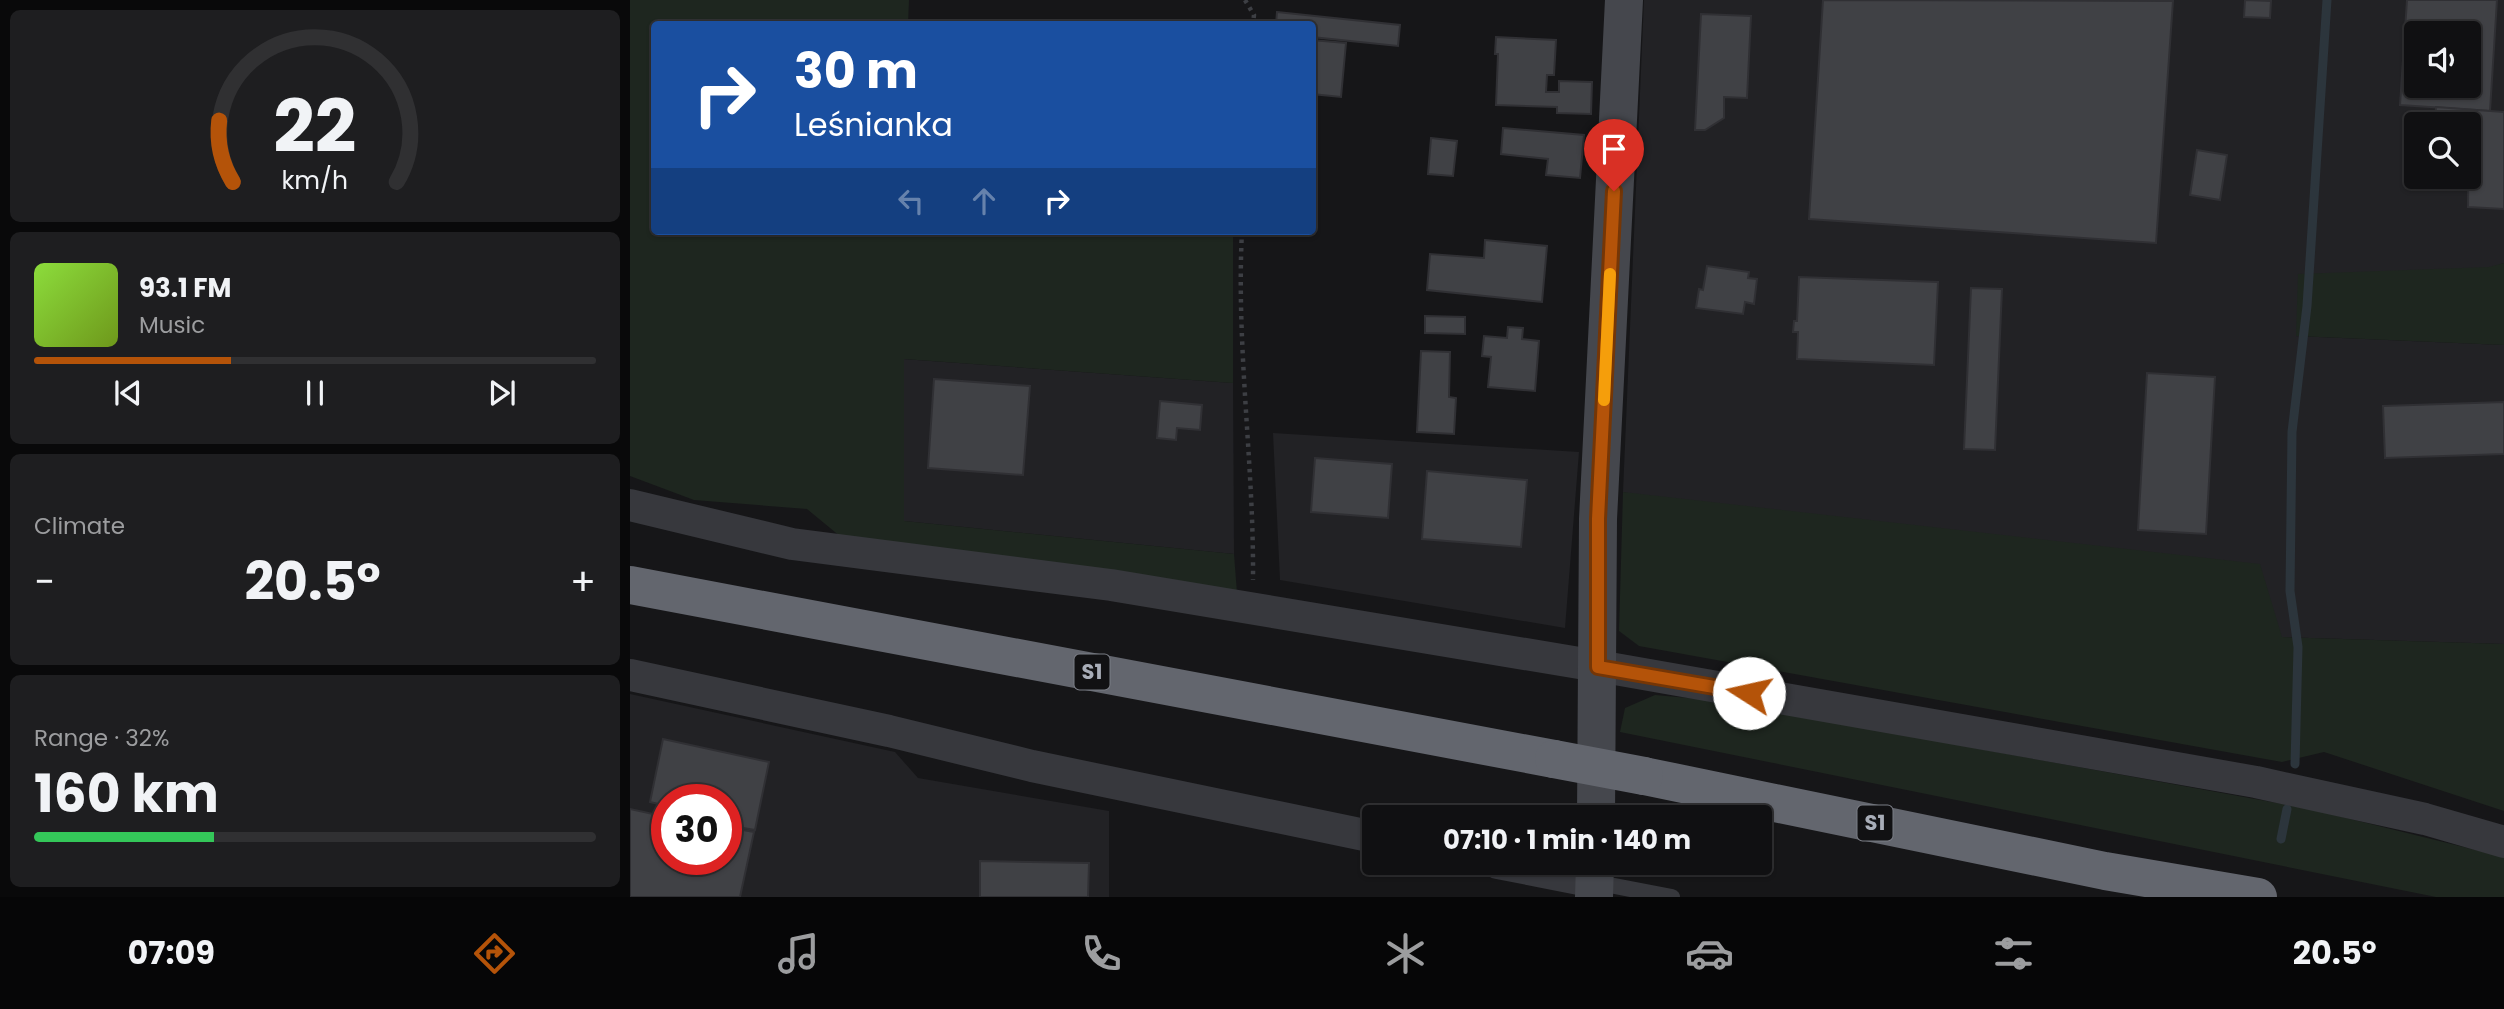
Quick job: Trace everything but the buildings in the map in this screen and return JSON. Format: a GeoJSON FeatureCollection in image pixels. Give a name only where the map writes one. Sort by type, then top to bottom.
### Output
{"type":"FeatureCollection","features":[{"type":"Feature","properties":{"kind":"highway","name":"S1"},"geometry":{"type":"LineString","coordinates":[[630,585],[1644,776],[2105,871],[2258,897]]}},
{"type":"Feature","properties":{"kind":"highway","name":"S1"},"geometry":{"type":"LineString","coordinates":[[2105,871],[2199,897]]}},
{"type":"Feature","properties":{"kind":"street"},"geometry":{"type":"LineString","coordinates":[[1596,805],[1599,507],[1624,0]]}},
{"type":"Feature","properties":{"kind":"street"},"geometry":{"type":"LineString","coordinates":[[630,505],[792,544],[1111,585],[2256,782],[2425,819],[2504,842]]}},
{"type":"Feature","properties":{"kind":"street"},"geometry":{"type":"LineString","coordinates":[[630,675],[889,731],[1032,766],[1362,835]]}},
{"type":"Feature","properties":{"kind":"street"},"geometry":{"type":"LineString","coordinates":[[1562,875],[1594,881]]}},
{"type":"Feature","properties":{"kind":"lane"},"geometry":{"type":"LineString","coordinates":[[1594,881],[1672,897]]}},
{"type":"Feature","properties":{"kind":"path"},"geometry":{"type":"LineString","coordinates":[[1245,0],[1254,15],[1253,21]]}},
{"type":"Feature","properties":{"kind":"path"},"geometry":{"type":"LineString","coordinates":[[1242,235],[1242,314],[1253,526],[1252,610]]}},
{"type":"Feature","properties":{"kind":"shaded area"},"geometry":{"type":"Polygon","coordinates":[[[630,0],[909,0],[908,21],[651,21],[651,235],[1233,235],[1233,383],[904,359],[904,521],[1234,554],[1237,593],[847,542],[807,509],[694,500],[630,476],[630,0]]]}},
{"type":"Feature","properties":{"kind":"shaded area"},"geometry":{"type":"Polygon","coordinates":[[[1644,0],[2504,0],[2504,263],[2296,336],[2504,345],[2504,644],[2282,637],[1623,492],[1644,0]]]}},
{"type":"Feature","properties":{"kind":"shaded area"},"geometry":{"type":"Polygon","coordinates":[[[2504,263],[2504,345],[2296,336],[2298,274],[2489,267],[2504,263]]]}},
{"type":"Feature","properties":{"kind":"shaded area"},"geometry":{"type":"Polygon","coordinates":[[[903,359],[1233,383],[1234,554],[904,521],[903,359]]]}},
{"type":"Feature","properties":{"kind":"shaded area"},"geometry":{"type":"Polygon","coordinates":[[[1273,433],[1579,452],[1565,628],[1280,580],[1273,433]]]}},
{"type":"Feature","properties":{"kind":"shaded area"},"geometry":{"type":"Polygon","coordinates":[[[1623,492],[2260,564],[2282,637],[2504,644],[2504,811],[2324,752],[2282,762],[1639,646],[1619,631],[1623,492]]]}},
{"type":"Feature","properties":{"kind":"shaded area"},"geometry":{"type":"Polygon","coordinates":[[[630,694],[895,752],[918,778],[1109,811],[1109,897],[630,897],[630,694]]]}},
{"type":"Feature","properties":{"kind":"shaded area"},"geometry":{"type":"Polygon","coordinates":[[[1655,695],[1710,700],[2310,809],[2504,857],[2504,897],[2436,897],[1620,732],[1625,708],[1655,695]]]}},
{"type":"Feature","properties":{"kind":"waterway"},"geometry":{"type":"LineString","coordinates":[[2295,764],[2298,647],[2290,591],[2292,432],[2307,306],[2327,0]]}},
{"type":"Feature","properties":{"kind":"waterway"},"geometry":{"type":"LineString","coordinates":[[2281,839],[2287,809]]}},
{"type":"Feature","properties":{"kind":"slow traffic"},"geometry":{"type":"LineString","coordinates":[[1604,400],[1610,274]]}},
{"type":"Feature","properties":{"kind":"route"},"geometry":{"type":"LineString","coordinates":[[1614,191],[1598,519],[1598,667],[1749,693]]}}]}
